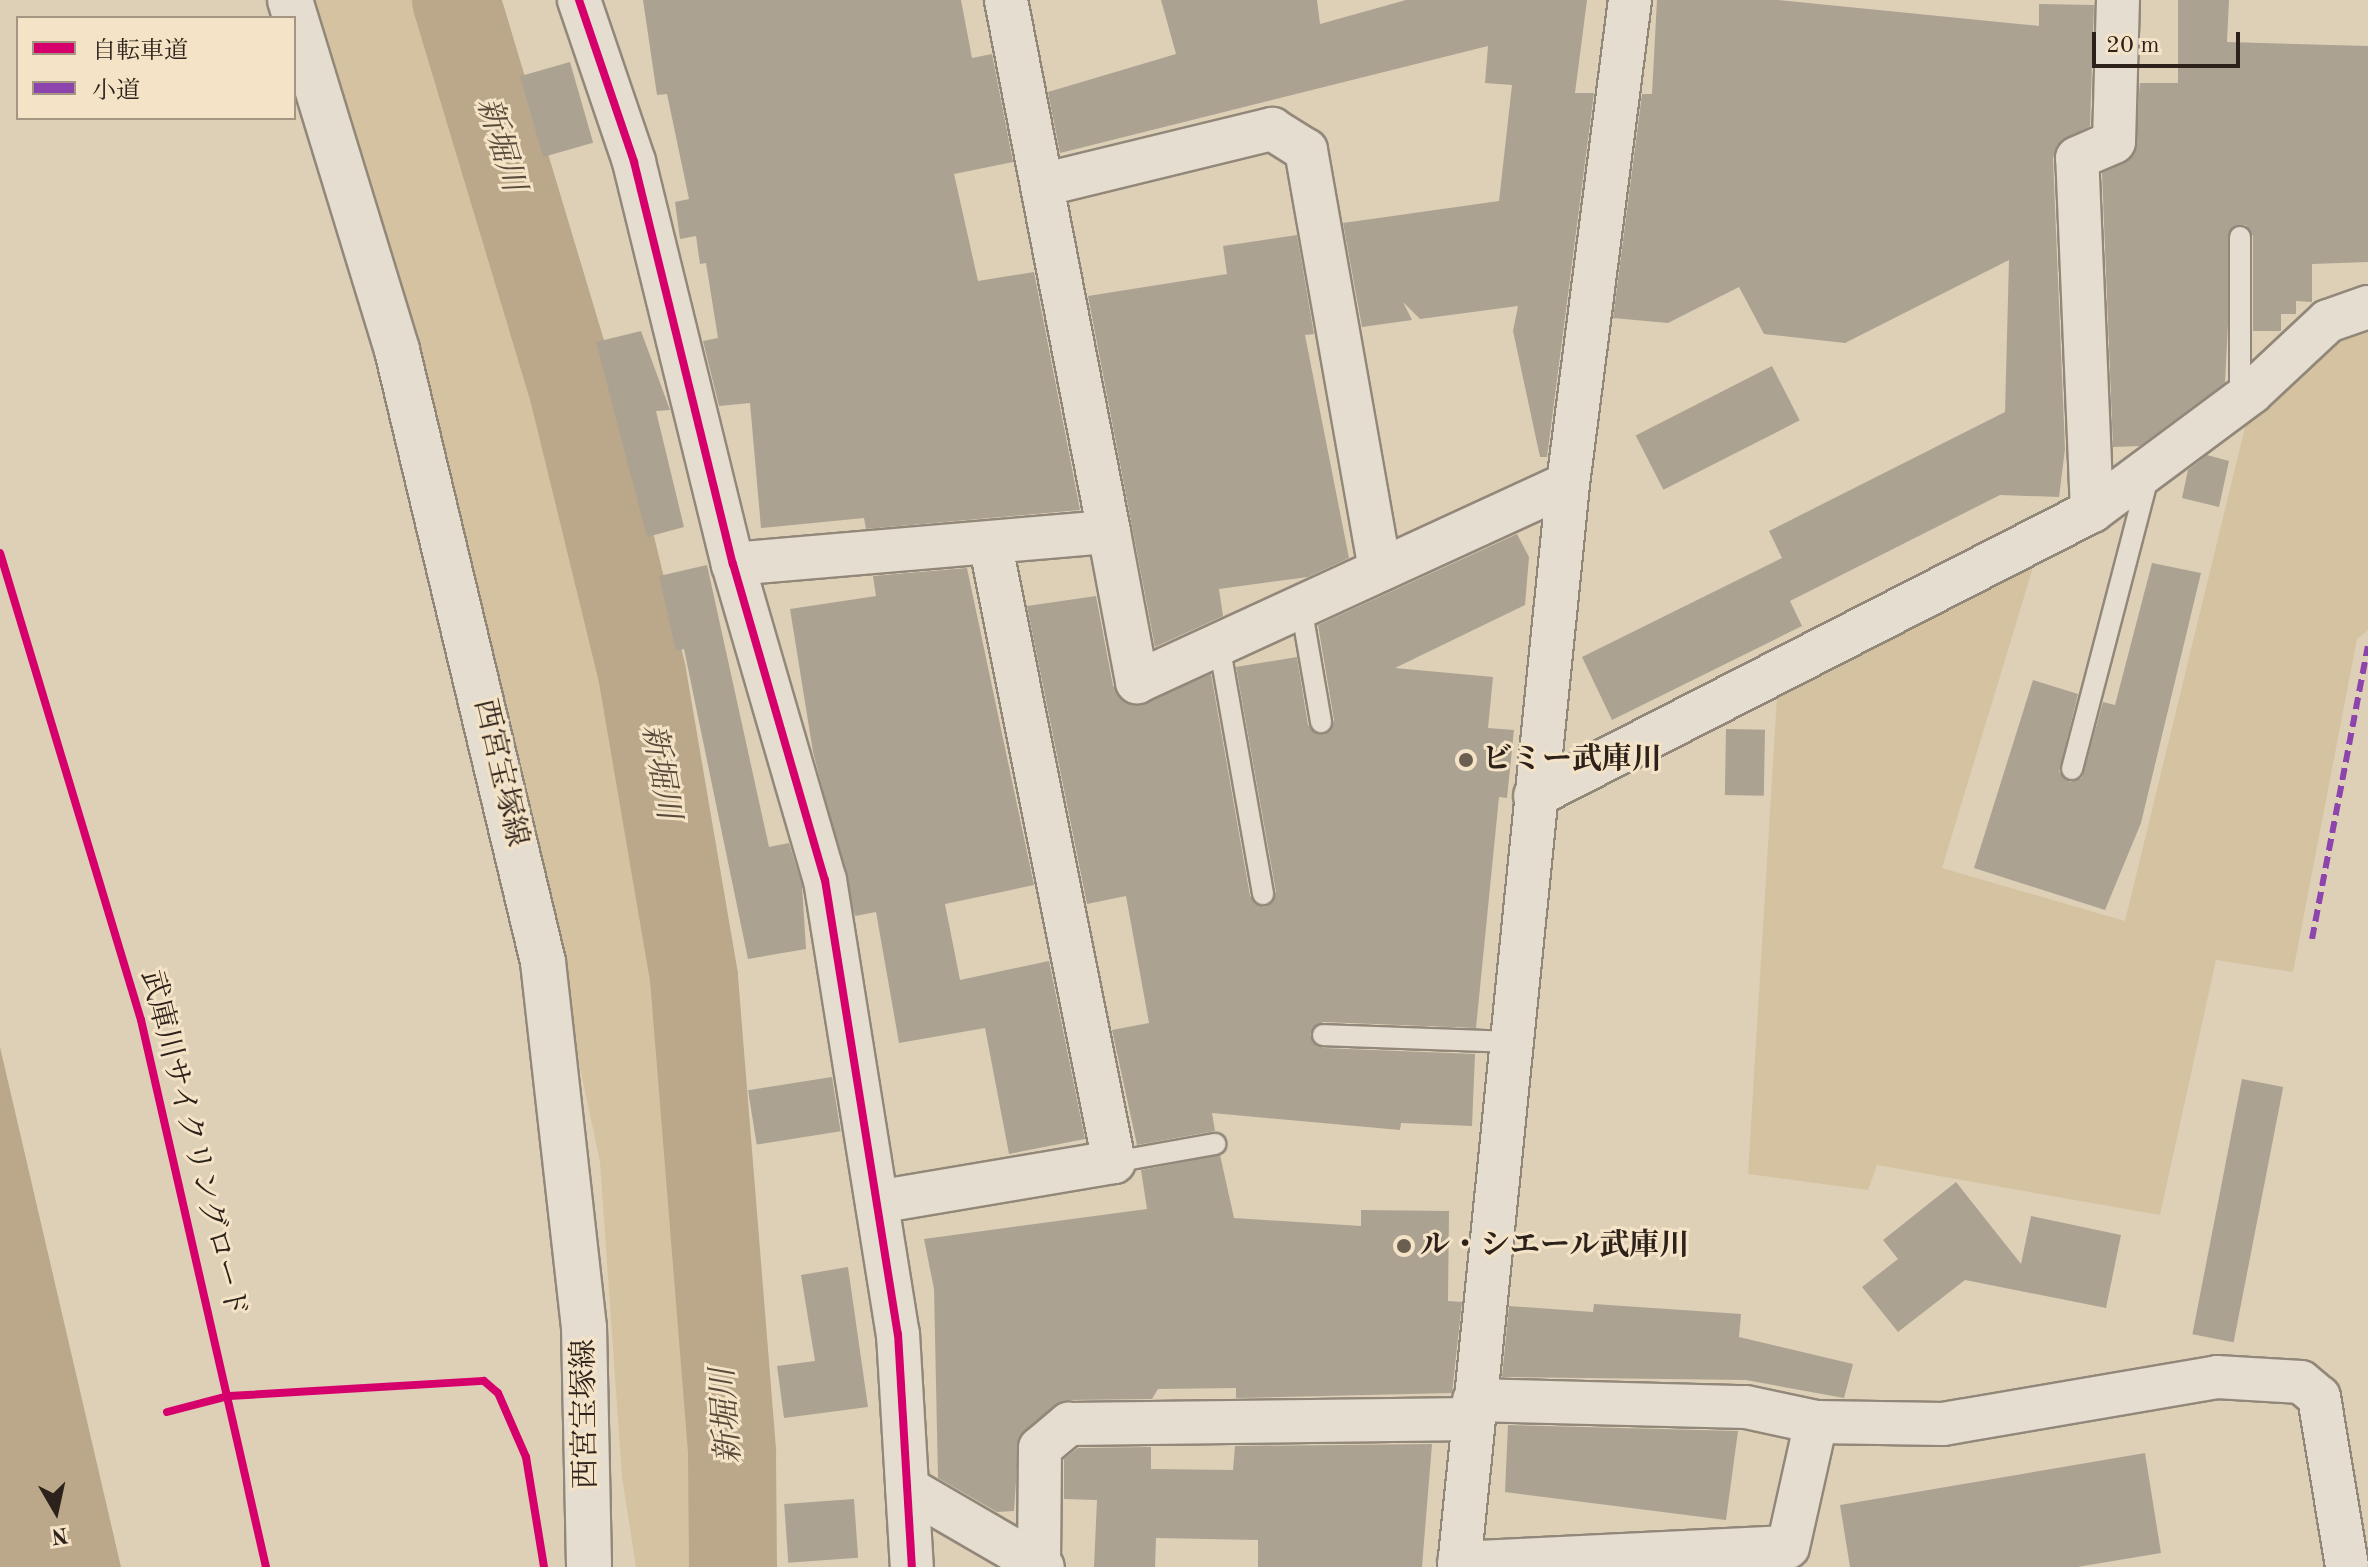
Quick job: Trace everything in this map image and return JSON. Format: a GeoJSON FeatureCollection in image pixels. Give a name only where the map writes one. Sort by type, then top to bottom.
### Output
{"type":"FeatureCollection","features":[{"type":"Feature","properties":{"kind":"main road","name":"西宮宝塚線"},"geometry":{"type":"LineString","coordinates":[[296,20],[397,350],[543,962],[584,1327],[589,1567]]}},
{"type":"Feature","properties":{"kind":"street"},"geometry":{"type":"LineString","coordinates":[[579,0],[634,162],[733,564],[825,880],[898,1334],[912,1567]]}},
{"type":"Feature","properties":{"kind":"street"},"geometry":{"type":"LineString","coordinates":[[1006,0],[1046,184],[1137,682],[1568,484]]}},
{"type":"Feature","properties":{"kind":"street"},"geometry":{"type":"LineString","coordinates":[[1630,0],[1568,484],[1459,1565],[1788,1547],[1816,1422]]}},
{"type":"Feature","properties":{"kind":"street"},"geometry":{"type":"LineString","coordinates":[[2092,511],[2077,158],[2114,142],[2118,0]]}},
{"type":"Feature","properties":{"kind":"street"},"geometry":{"type":"LineString","coordinates":[[1046,184],[1272,129],[1306,150],[1380,570]]}},
{"type":"Feature","properties":{"kind":"street"},"geometry":{"type":"LineString","coordinates":[[1535,796],[2092,511],[2240,400],[2328,321],[2368,307]]}},
{"type":"Feature","properties":{"kind":"street"},"geometry":{"type":"LineString","coordinates":[[733,564],[1109,532]]}},
{"type":"Feature","properties":{"kind":"street"},"geometry":{"type":"LineString","coordinates":[[877,1202],[1114,1162],[990,542]]}},
{"type":"Feature","properties":{"kind":"street"},"geometry":{"type":"LineString","coordinates":[[1041,1566],[1040,1448],[1069,1424],[1473,1410],[1746,1407],[1816,1422],[1943,1424],[2217,1377],[2301,1382],[2319,1397],[2347,1567]]}},
{"type":"Feature","properties":{"kind":"street"},"geometry":{"type":"LineString","coordinates":[[907,1488],[1041,1566]]}},
{"type":"Feature","properties":{"kind":"lane"},"geometry":{"type":"LineString","coordinates":[[2240,237],[2240,400]]}},
{"type":"Feature","properties":{"kind":"lane"},"geometry":{"type":"LineString","coordinates":[[2072,769],[2152,467]]}},
{"type":"Feature","properties":{"kind":"lane"},"geometry":{"type":"LineString","coordinates":[[1301,606],[1321,722]]}},
{"type":"Feature","properties":{"kind":"lane"},"geometry":{"type":"LineString","coordinates":[[1219,644],[1263,894]]}},
{"type":"Feature","properties":{"kind":"lane"},"geometry":{"type":"LineString","coordinates":[[1323,1035],[1510,1042]]}},
{"type":"Feature","properties":{"kind":"lane"},"geometry":{"type":"LineString","coordinates":[[1114,1162],[1215,1144]]}},
{"type":"Feature","properties":{"kind":"shaded area"},"geometry":{"type":"Polygon","coordinates":[[[316,0],[428,0],[625,709],[671,1010],[721,1567],[636,1567],[622,1477],[600,1162],[478,585],[316,0]]]}},
{"type":"Feature","properties":{"kind":"shaded area"},"geometry":{"type":"Polygon","coordinates":[[[2368,323],[2368,630],[2357,639],[2293,972],[2216,960],[2160,1215],[1877,1165],[1868,1190],[1748,1174],[1777,696],[2034,564],[1942,868],[2125,921],[2247,419],[2334,337],[2368,323]]]}},
{"type":"Feature","properties":{"kind":"shaded area"},"geometry":{"type":"Polygon","coordinates":[[[0,1047],[121,1567],[0,1567],[0,1047]]]}},
{"type":"Feature","properties":{"kind":"building"},"geometry":{"type":"Polygon","coordinates":[[[643,0],[961,0],[972,58],[992,54],[1013,162],[954,174],[978,281],[1034,272],[1080,510],[866,529],[864,518],[761,528],[750,403],[719,406],[703,341],[718,338],[706,263],[700,264],[696,236],[680,239],[675,202],[689,199],[667,94],[657,95],[643,0]]]}},
{"type":"Feature","properties":{"kind":"building"},"geometry":{"type":"Polygon","coordinates":[[[1161,0],[1317,0],[1320,24],[1406,0],[1587,0],[1575,93],[1594,93],[1547,457],[1540,457],[1513,331],[1518,306],[1420,319],[1403,302],[1412,320],[1362,327],[1343,223],[1499,201],[1512,85],[1485,83],[1488,46],[1060,153],[1048,92],[1176,54],[1161,0]]]}},
{"type":"Feature","properties":{"kind":"building"},"geometry":{"type":"Polygon","coordinates":[[[1657,0],[1778,0],[2039,26],[2039,4],[2094,5],[2090,126],[2057,145],[2053,159],[2065,449],[2059,497],[2000,495],[1790,601],[1802,626],[1612,720],[1582,657],[1782,558],[1769,531],[2005,412],[2009,260],[1845,343],[1764,334],[1739,287],[1668,323],[1613,318],[1642,94],[1652,94],[1657,0]]]}},
{"type":"Feature","properties":{"kind":"building"},"geometry":{"type":"Polygon","coordinates":[[[2178,0],[2229,0],[2227,42],[2368,46],[2368,262],[2312,264],[2312,302],[2296,301],[2296,314],[2281,314],[2281,331],[2253,331],[2253,236],[2246,225],[2233,226],[2225,383],[2140,446],[2113,447],[2102,173],[2134,155],[2140,83],[2178,83],[2178,0]]]}},
{"type":"Feature","properties":{"kind":"building"},"geometry":{"type":"Polygon","coordinates":[[[570,62],[593,143],[543,157],[520,76],[570,62]]]}},
{"type":"Feature","properties":{"kind":"building"},"geometry":{"type":"Polygon","coordinates":[[[1297,235],[1314,334],[1305,335],[1349,558],[1308,577],[1219,589],[1223,616],[1155,647],[1088,296],[1227,274],[1223,246],[1297,235]]]}},
{"type":"Feature","properties":{"kind":"building"},"geometry":{"type":"Polygon","coordinates":[[[641,331],[670,410],[656,411],[684,527],[647,537],[596,342],[641,331]]]}},
{"type":"Feature","properties":{"kind":"building"},"geometry":{"type":"Polygon","coordinates":[[[1772,366],[1800,420],[1663,490],[1636,435],[1772,366]]]}},
{"type":"Feature","properties":{"kind":"building"},"geometry":{"type":"Polygon","coordinates":[[[2207,455],[2229,461],[2219,507],[2182,498],[2188,470],[2207,455]]]}},
{"type":"Feature","properties":{"kind":"building"},"geometry":{"type":"Polygon","coordinates":[[[1517,534],[1529,557],[1525,605],[1395,668],[1493,677],[1488,728],[1514,730],[1507,798],[1499,797],[1476,1028],[1323,1022],[1310,1034],[1323,1048],[1475,1054],[1472,1126],[1401,1123],[1400,1130],[1212,1113],[1215,1131],[1137,1145],[1112,1030],[1149,1023],[1126,896],[1087,904],[1027,606],[1096,596],[1113,686],[1132,705],[1211,674],[1250,896],[1264,907],[1276,892],[1236,667],[1297,657],[1308,725],[1317,734],[1329,732],[1334,720],[1318,625],[1517,534]]]}},
{"type":"Feature","properties":{"kind":"building"},"geometry":{"type":"Polygon","coordinates":[[[2152,563],[2201,573],[2141,823],[2105,910],[1974,868],[2033,680],[2078,694],[2059,772],[2070,782],[2082,778],[2103,702],[2115,705],[2152,563]]]}},
{"type":"Feature","properties":{"kind":"building"},"geometry":{"type":"Polygon","coordinates":[[[707,565],[769,847],[789,843],[802,885],[806,949],[748,959],[684,649],[676,651],[659,576],[707,565]]]}},
{"type":"Feature","properties":{"kind":"building"},"geometry":{"type":"Polygon","coordinates":[[[967,568],[1034,885],[945,904],[960,980],[1049,961],[1085,1139],[1009,1154],[985,1028],[899,1043],[876,912],[855,916],[813,752],[790,609],[876,596],[873,576],[967,568]]]}},
{"type":"Feature","properties":{"kind":"building"},"geometry":{"type":"Polygon","coordinates":[[[1726,729],[1765,730],[1764,796],[1725,795],[1726,729]]]}},
{"type":"Feature","properties":{"kind":"building"},"geometry":{"type":"Polygon","coordinates":[[[832,1077],[841,1131],[757,1145],[748,1090],[832,1077]]]}},
{"type":"Feature","properties":{"kind":"building"},"geometry":{"type":"Polygon","coordinates":[[[2242,1079],[2283,1087],[2234,1342],[2192,1334],[2242,1079]]]}},
{"type":"Feature","properties":{"kind":"building"},"geometry":{"type":"Polygon","coordinates":[[[1220,1155],[1234,1218],[1361,1226],[1361,1210],[1449,1211],[1448,1301],[1462,1302],[1452,1393],[1236,1398],[1236,1388],[1158,1389],[1152,1399],[1069,1400],[1019,1437],[1014,1511],[997,1512],[938,1478],[934,1289],[924,1239],[1147,1209],[1141,1170],[1220,1155]]]}},
{"type":"Feature","properties":{"kind":"building"},"geometry":{"type":"Polygon","coordinates":[[[1956,1182],[2021,1264],[2031,1216],[2121,1235],[2106,1308],[1965,1280],[1898,1332],[1862,1287],[1898,1259],[1883,1240],[1956,1182]]]}},
{"type":"Feature","properties":{"kind":"building"},"geometry":{"type":"Polygon","coordinates":[[[848,1267],[868,1407],[784,1418],[777,1366],[815,1361],[801,1275],[848,1267]]]}},
{"type":"Feature","properties":{"kind":"building"},"geometry":{"type":"Polygon","coordinates":[[[1594,1304],[1741,1314],[1739,1337],[1853,1364],[1844,1398],[1746,1380],[1502,1377],[1509,1306],[1593,1312],[1594,1304]]]}},
{"type":"Feature","properties":{"kind":"building"},"geometry":{"type":"Polygon","coordinates":[[[1508,1425],[1738,1431],[1726,1520],[1505,1492],[1508,1425]]]}},
{"type":"Feature","properties":{"kind":"building"},"geometry":{"type":"Polygon","coordinates":[[[1432,1444],[1422,1567],[1258,1567],[1258,1540],[1156,1538],[1155,1567],[1094,1567],[1097,1500],[1064,1499],[1064,1459],[1078,1448],[1151,1447],[1151,1469],[1233,1470],[1235,1446],[1432,1444]]]}},
{"type":"Feature","properties":{"kind":"building"},"geometry":{"type":"Polygon","coordinates":[[[2145,1453],[2161,1553],[2077,1567],[1850,1567],[1840,1505],[2145,1453]]]}},
{"type":"Feature","properties":{"kind":"building"},"geometry":{"type":"Polygon","coordinates":[[[854,1499],[858,1558],[788,1563],[784,1504],[854,1499]]]}},
{"type":"Feature","properties":{"kind":"waterway","name":"新堀川"},"geometry":{"type":"LineString","coordinates":[[456,0],[574,394],[642,673],[694,978],[732,1453],[733,1567]]}},
{"type":"Feature","properties":{"kind":"marked path"},"geometry":{"type":"LineString","coordinates":[[2312,939],[2368,646]]}},
{"type":"Feature","properties":{"kind":"cycle path"},"geometry":{"type":"LineString","coordinates":[[579,0],[634,162],[733,564],[825,880],[898,1334],[912,1567]]}},
{"type":"Feature","properties":{"kind":"cycle path","name":"武庫川サイクリングロード"},"geometry":{"type":"LineString","coordinates":[[0,553],[141,1020],[266,1567]]}},
{"type":"Feature","properties":{"kind":"cycle path"},"geometry":{"type":"LineString","coordinates":[[167,1412],[229,1396],[484,1381],[498,1393],[526,1457],[544,1567]]}},
{"type":"Feature","properties":{"kind":"place","name":"ビミー武庫川"},"geometry":{"type":"Point","coordinates":[1466,760]}},
{"type":"Feature","properties":{"kind":"place","name":"ル・シエール武庫川"},"geometry":{"type":"Point","coordinates":[1404,1246]}}]}
